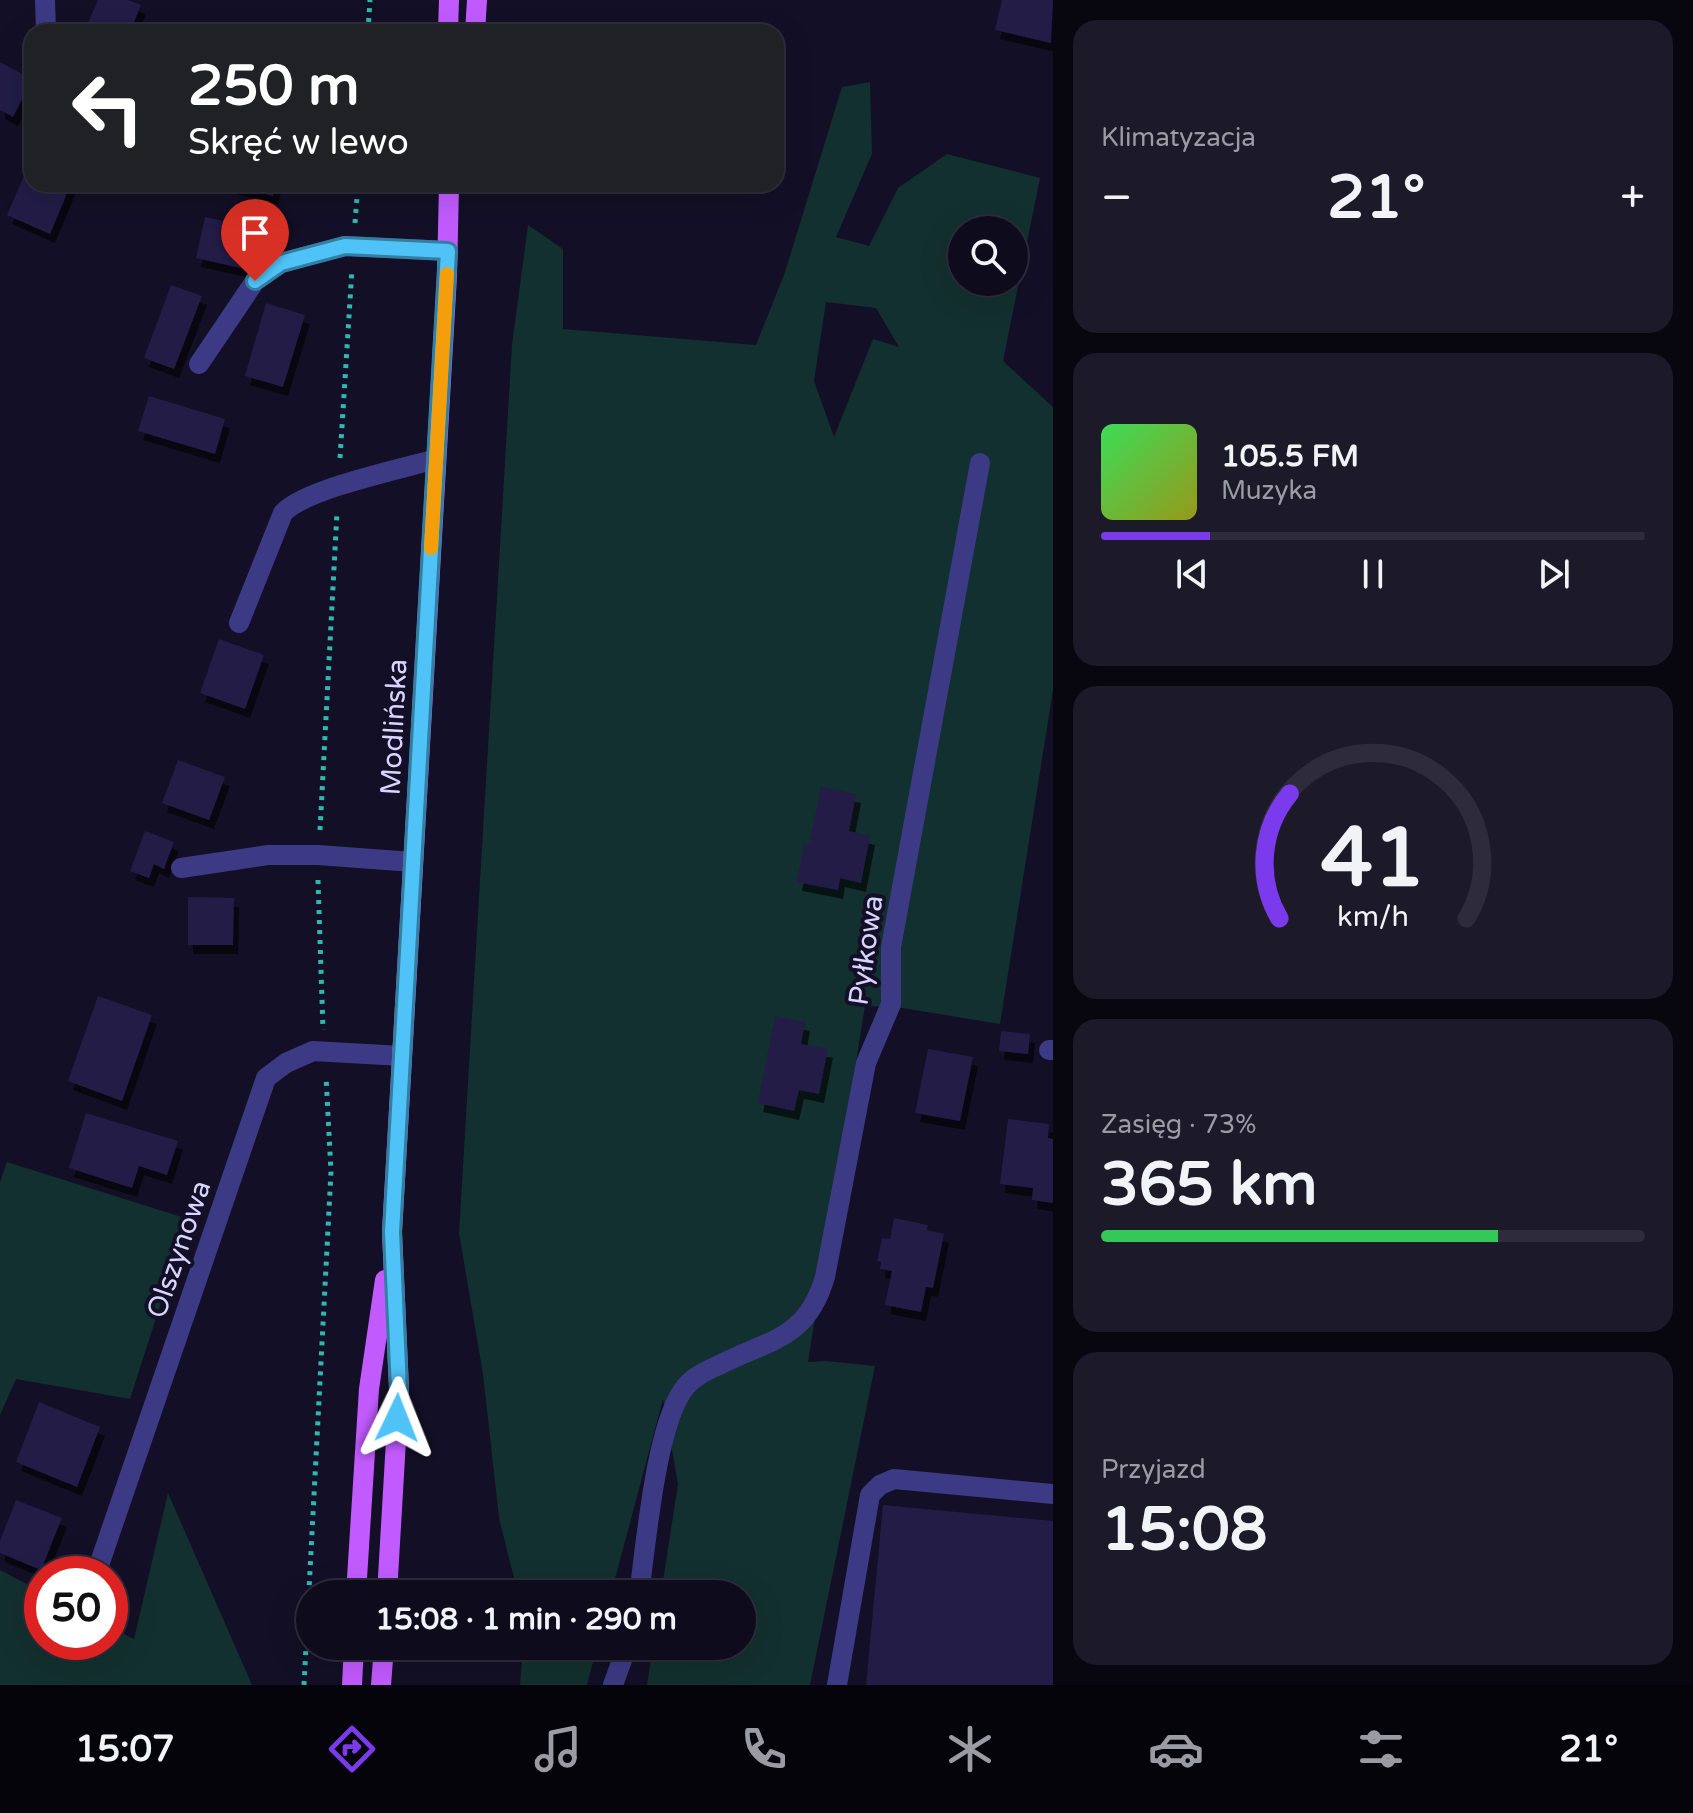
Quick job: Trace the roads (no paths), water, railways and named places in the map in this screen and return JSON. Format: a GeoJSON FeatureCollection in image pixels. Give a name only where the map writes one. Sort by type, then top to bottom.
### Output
{"type":"FeatureCollection","features":[{"type":"Feature","properties":{"kind":"main road"},"geometry":{"type":"LineString","coordinates":[[448,24],[449,0]]}},
{"type":"Feature","properties":{"kind":"main road"},"geometry":{"type":"LineString","coordinates":[[476,24],[477,0]]}},
{"type":"Feature","properties":{"kind":"main road","name":"Modlińska"},"geometry":{"type":"LineString","coordinates":[[357,1580],[369,1389],[392,1232],[451,192]]}},
{"type":"Feature","properties":{"kind":"main road","name":"Modlińska"},"geometry":{"type":"LineString","coordinates":[[388,1580],[399,1389],[392,1232]]}},
{"type":"Feature","properties":{"kind":"main road"},"geometry":{"type":"LineString","coordinates":[[352,1685],[353,1660]]}},
{"type":"Feature","properties":{"kind":"main road"},"geometry":{"type":"LineString","coordinates":[[381,1685],[383,1660]]}},
{"type":"Feature","properties":{"kind":"street"},"geometry":{"type":"LineString","coordinates":[[45,0],[46,24]]}},
{"type":"Feature","properties":{"kind":"street"},"geometry":{"type":"LineString","coordinates":[[199,364],[255,281],[281,263],[345,246],[448,251]]}},
{"type":"Feature","properties":{"kind":"street"},"geometry":{"type":"LineString","coordinates":[[239,623],[283,513],[298,500],[436,459]]}},
{"type":"Feature","properties":{"kind":"street","name":"Pyłkowa"},"geometry":{"type":"LineString","coordinates":[[641,1580],[665,1431],[685,1387],[699,1374],[797,1328],[818,1299],[825,1277],[866,1063],[891,1004],[891,947],[980,463]]}},
{"type":"Feature","properties":{"kind":"street"},"geometry":{"type":"LineString","coordinates":[[181,868],[268,855],[318,855],[413,862]]}},
{"type":"Feature","properties":{"kind":"street","name":"Olszynowa"},"geometry":{"type":"LineString","coordinates":[[102,1556],[266,1078],[286,1063],[313,1051],[402,1056]]}},
{"type":"Feature","properties":{"kind":"street"},"geometry":{"type":"LineString","coordinates":[[837,1685],[870,1495],[880,1485],[894,1479],[1053,1494]]}},
{"type":"Feature","properties":{"kind":"street"},"geometry":{"type":"LineString","coordinates":[[613,1685],[622,1660]]}}]}
